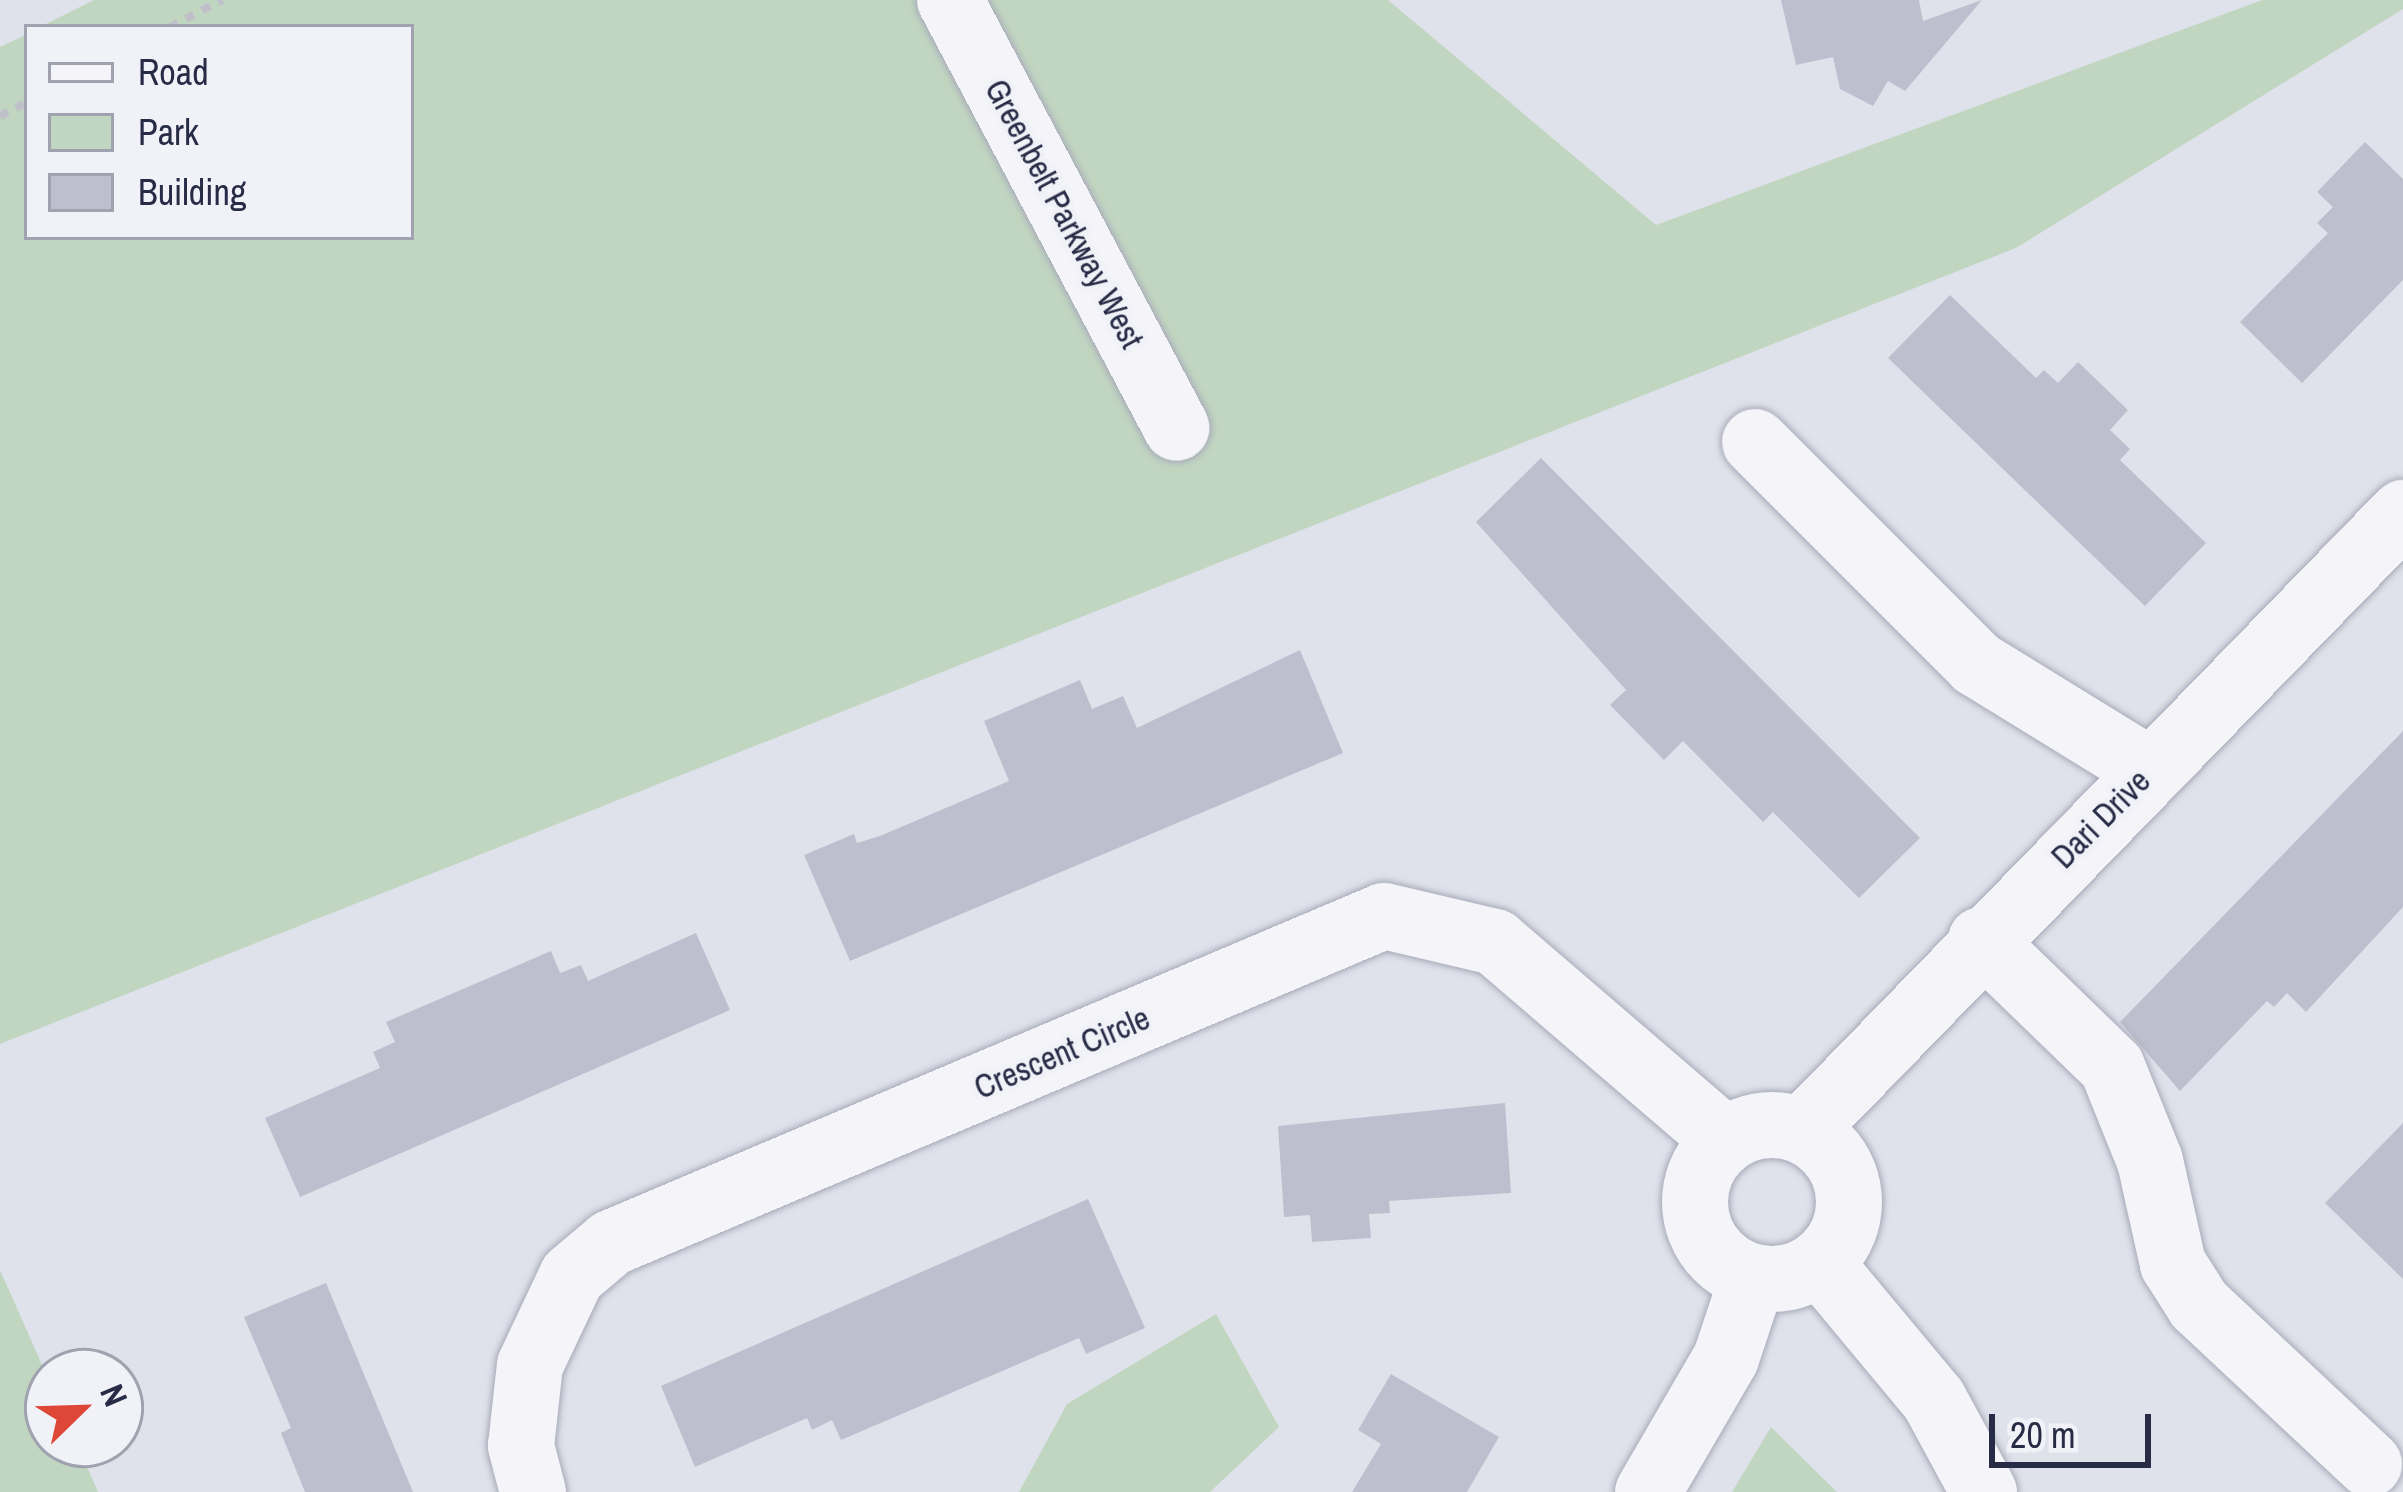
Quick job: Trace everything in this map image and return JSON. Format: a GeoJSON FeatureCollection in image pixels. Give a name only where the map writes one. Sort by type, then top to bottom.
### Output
{"type":"FeatureCollection","features":[{"type":"Feature","properties":{"kind":"street","name":"Greenbelt Parkway West"},"geometry":{"type":"LineString","coordinates":[[950,0],[1177,428]]}},
{"type":"Feature","properties":{"kind":"street"},"geometry":{"type":"LineString","coordinates":[[1755,442],[1977,664],[2150,770]]}},
{"type":"Feature","properties":{"kind":"street","name":"Dari Drive"},"geometry":{"type":"LineString","coordinates":[[1803,1130],[1981,940],[2403,513]]}},
{"type":"Feature","properties":{"kind":"street","name":"Crescent Circle"},"geometry":{"type":"LineString","coordinates":[[532,1492],[521,1445],[530,1365],[572,1276],[611,1243],[1384,916],[1495,942],[1725,1140]]}},
{"type":"Feature","properties":{"kind":"street"},"geometry":{"type":"LineString","coordinates":[[1981,940],[2112,1067],[2150,1161],[2174,1264],[2199,1305],[2369,1464]]}},
{"type":"Feature","properties":{"kind":"street"},"geometry":{"type":"LineString","coordinates":[[1769,1124],[1803,1130],[1834,1155],[1850,1192],[1844,1232],[1820,1263],[1788,1278],[1753,1277],[1721,1261],[1696,1215],[1698,1180],[1725,1140],[1769,1124]]}},
{"type":"Feature","properties":{"kind":"street"},"geometry":{"type":"LineString","coordinates":[[1820,1263],[1934,1400],[1984,1492]]}},
{"type":"Feature","properties":{"kind":"street"},"geometry":{"type":"LineString","coordinates":[[1648,1492],[1726,1358],[1753,1277]]}},
{"type":"Feature","properties":{"kind":"path"},"geometry":{"type":"LineString","coordinates":[[176,24],[222,0]]}},
{"type":"Feature","properties":{"kind":"green space"},"geometry":{"type":"Polygon","coordinates":[[[94,0],[1388,0],[1656,225],[2262,0],[2403,0],[2403,9],[2016,248],[0,1044],[0,47],[24,35],[24,240],[414,240],[414,24],[46,24],[94,0]]]}},
{"type":"Feature","properties":{"kind":"green space"},"geometry":{"type":"Polygon","coordinates":[[[0,1270],[35,1348],[24,1348],[24,1468],[88,1468],[98,1492],[0,1492],[0,1270]]]}},
{"type":"Feature","properties":{"kind":"green space"},"geometry":{"type":"Polygon","coordinates":[[[1216,1314],[1279,1427],[1210,1492],[1019,1492],[1067,1404],[1216,1314]]]}},
{"type":"Feature","properties":{"kind":"green space"},"geometry":{"type":"Polygon","coordinates":[[[1771,1427],[1837,1492],[1732,1492],[1771,1427]]]}},
{"type":"Feature","properties":{"kind":"building"},"geometry":{"type":"Polygon","coordinates":[[[1781,0],[1919,0],[1923,21],[1982,0],[1905,91],[1888,81],[1873,106],[1840,89],[1833,57],[1796,65],[1781,0]]]}},
{"type":"Feature","properties":{"kind":"building"},"geometry":{"type":"Polygon","coordinates":[[[2365,142],[2403,179],[2403,280],[2302,383],[2240,322],[2328,233],[2317,223],[2333,207],[2317,192],[2365,142]]]}},
{"type":"Feature","properties":{"kind":"building"},"geometry":{"type":"Polygon","coordinates":[[[1950,295],[2036,378],[2044,370],[2058,383],[2078,362],[2128,410],[2110,430],[2130,449],[2120,460],[2206,543],[2145,606],[1888,358],[1950,295]]]}},
{"type":"Feature","properties":{"kind":"building"},"geometry":{"type":"Polygon","coordinates":[[[1541,458],[1920,838],[1859,898],[1773,812],[1763,822],[1683,741],[1664,760],[1610,705],[1626,690],[1476,522],[1541,458]]]}},
{"type":"Feature","properties":{"kind":"building"},"geometry":{"type":"Polygon","coordinates":[[[1300,650],[1343,753],[850,961],[804,855],[854,834],[857,843],[880,836],[1009,781],[984,721],[1080,680],[1092,709],[1123,696],[1137,728],[1300,650]]]}},
{"type":"Feature","properties":{"kind":"building"},"geometry":{"type":"Polygon","coordinates":[[[2403,731],[2403,907],[2306,1012],[2287,993],[2274,1007],[2267,1001],[2180,1091],[2120,1022],[2403,731]]]}},
{"type":"Feature","properties":{"kind":"building"},"geometry":{"type":"Polygon","coordinates":[[[696,933],[730,1010],[300,1197],[265,1118],[380,1068],[373,1052],[395,1042],[386,1022],[551,951],[560,973],[581,965],[588,981],[696,933]]]}},
{"type":"Feature","properties":{"kind":"building"},"geometry":{"type":"Polygon","coordinates":[[[1505,1103],[1511,1193],[1389,1201],[1390,1213],[1369,1214],[1371,1238],[1312,1242],[1310,1215],[1284,1217],[1278,1126],[1505,1103]]]}},
{"type":"Feature","properties":{"kind":"building"},"geometry":{"type":"Polygon","coordinates":[[[2403,1123],[2403,1279],[2325,1203],[2403,1123]]]}},
{"type":"Feature","properties":{"kind":"building"},"geometry":{"type":"Polygon","coordinates":[[[1088,1199],[1145,1328],[1086,1354],[1079,1338],[841,1440],[832,1420],[812,1430],[807,1418],[695,1467],[661,1386],[1088,1199]]]}},
{"type":"Feature","properties":{"kind":"building"},"geometry":{"type":"Polygon","coordinates":[[[326,1283],[413,1492],[305,1492],[281,1433],[291,1428],[244,1317],[326,1283]]]}},
{"type":"Feature","properties":{"kind":"building"},"geometry":{"type":"Polygon","coordinates":[[[1391,1374],[1499,1437],[1467,1492],[1352,1492],[1381,1444],[1358,1430],[1391,1374]]]}}]}
